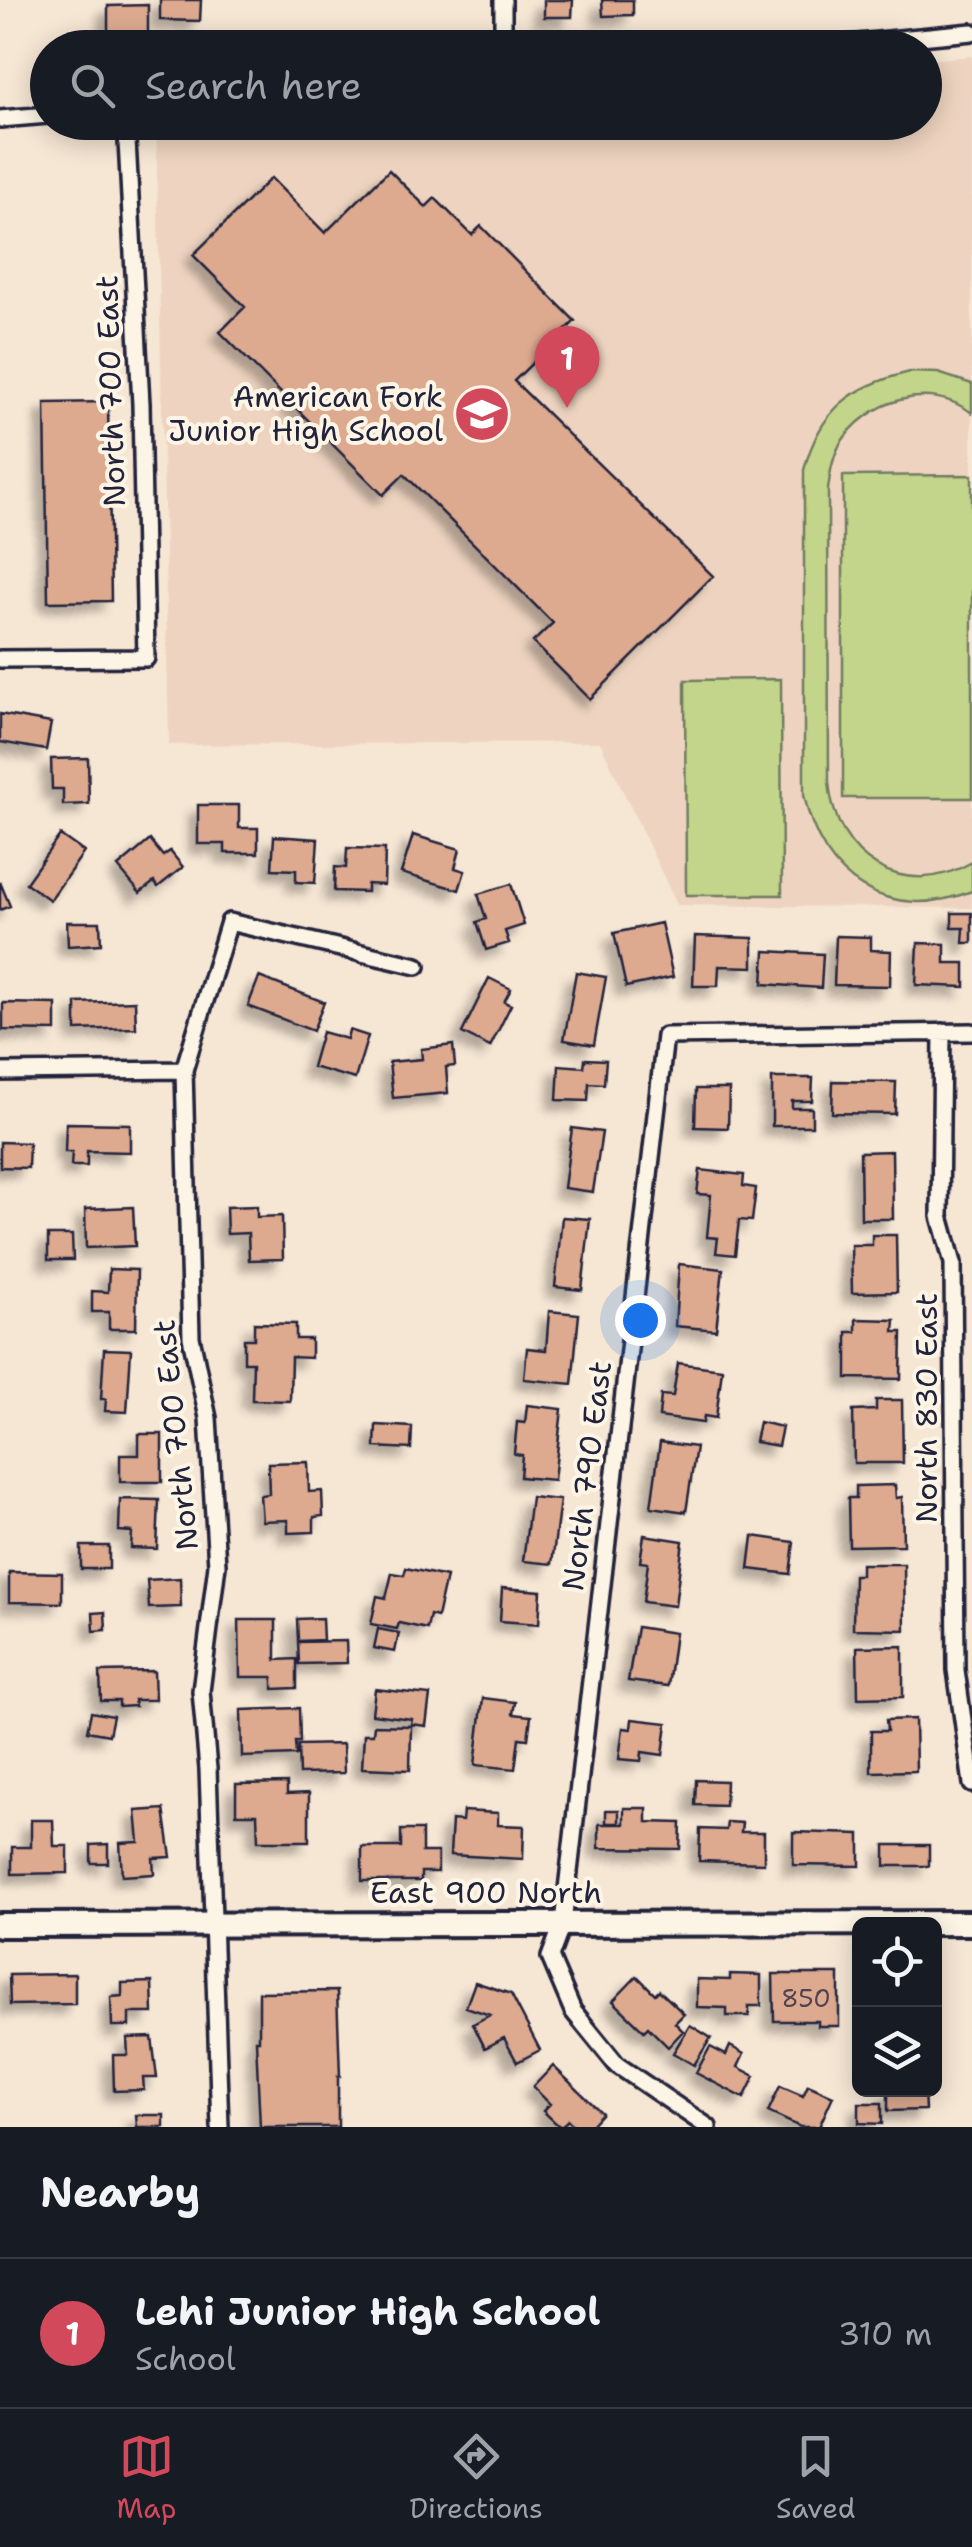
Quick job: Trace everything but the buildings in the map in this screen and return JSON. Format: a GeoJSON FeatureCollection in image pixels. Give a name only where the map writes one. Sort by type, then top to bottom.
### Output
{"type":"FeatureCollection","features":[{"type":"Feature","properties":{"kind":"street"},"geometry":{"type":"LineString","coordinates":[[503,0],[503,30]]}},
{"type":"Feature","properties":{"kind":"street"},"geometry":{"type":"LineString","coordinates":[[942,35],[972,32]]}},
{"type":"Feature","properties":{"kind":"street"},"geometry":{"type":"LineString","coordinates":[[0,119],[30,116]]}},
{"type":"Feature","properties":{"kind":"street","name":"North 700 East"},"geometry":{"type":"LineString","coordinates":[[0,660],[146,658],[140,404],[127,140]]}},
{"type":"Feature","properties":{"kind":"street","name":"North 700 East"},"geometry":{"type":"LineString","coordinates":[[220,2127],[208,1769],[201,1691],[216,1549],[208,1418],[191,1336],[184,1070],[229,922],[417,966]]}},
{"type":"Feature","properties":{"kind":"street"},"geometry":{"type":"LineString","coordinates":[[942,1032],[972,1032]]}},
{"type":"Feature","properties":{"kind":"street","name":"North 790 East"},"geometry":{"type":"LineString","coordinates":[[708,2127],[617,2065],[573,2011],[550,1957],[563,1922],[665,1036],[942,1032]]}},
{"type":"Feature","properties":{"kind":"street","name":"North 830 East"},"geometry":{"type":"LineString","coordinates":[[942,1032],[940,1216],[954,1263],[956,1670],[972,1784]]}},
{"type":"Feature","properties":{"kind":"street"},"geometry":{"type":"LineString","coordinates":[[0,1072],[184,1070]]}},
{"type":"Feature","properties":{"kind":"street","name":"East 900 North"},"geometry":{"type":"LineString","coordinates":[[0,1925],[972,1923]]}},
{"type":"Feature","properties":{"kind":"shaded area"},"geometry":{"type":"Polygon","coordinates":[[[972,56],[972,908],[677,905],[600,742],[169,745],[156,140],[942,140],[942,59],[972,56]]]}},
{"type":"Feature","properties":{"kind":"green space"},"geometry":{"type":"Polygon","coordinates":[[[910,372],[938,373],[972,384],[972,413],[937,398],[900,400],[866,416],[835,455],[828,490],[829,782],[844,833],[877,866],[898,875],[922,877],[947,873],[972,862],[972,891],[941,900],[913,902],[863,887],[842,871],[813,825],[804,795],[804,470],[819,431],[841,403],[871,385],[910,372]]]}},
{"type":"Feature","properties":{"kind":"green space"},"geometry":{"type":"Polygon","coordinates":[[[972,475],[972,798],[843,798],[843,476],[972,475]]]}},
{"type":"Feature","properties":{"kind":"green space"},"geometry":{"type":"Polygon","coordinates":[[[781,679],[782,895],[686,895],[685,680],[781,679]]]}},
{"type":"Feature","properties":{"kind":"place","name":"Lehi Junior High School"},"geometry":{"type":"Point","coordinates":[567,408]}},
{"type":"Feature","properties":{"kind":"place","name":"American Fork Junior High School"},"geometry":{"type":"Point","coordinates":[482,414]}}]}
